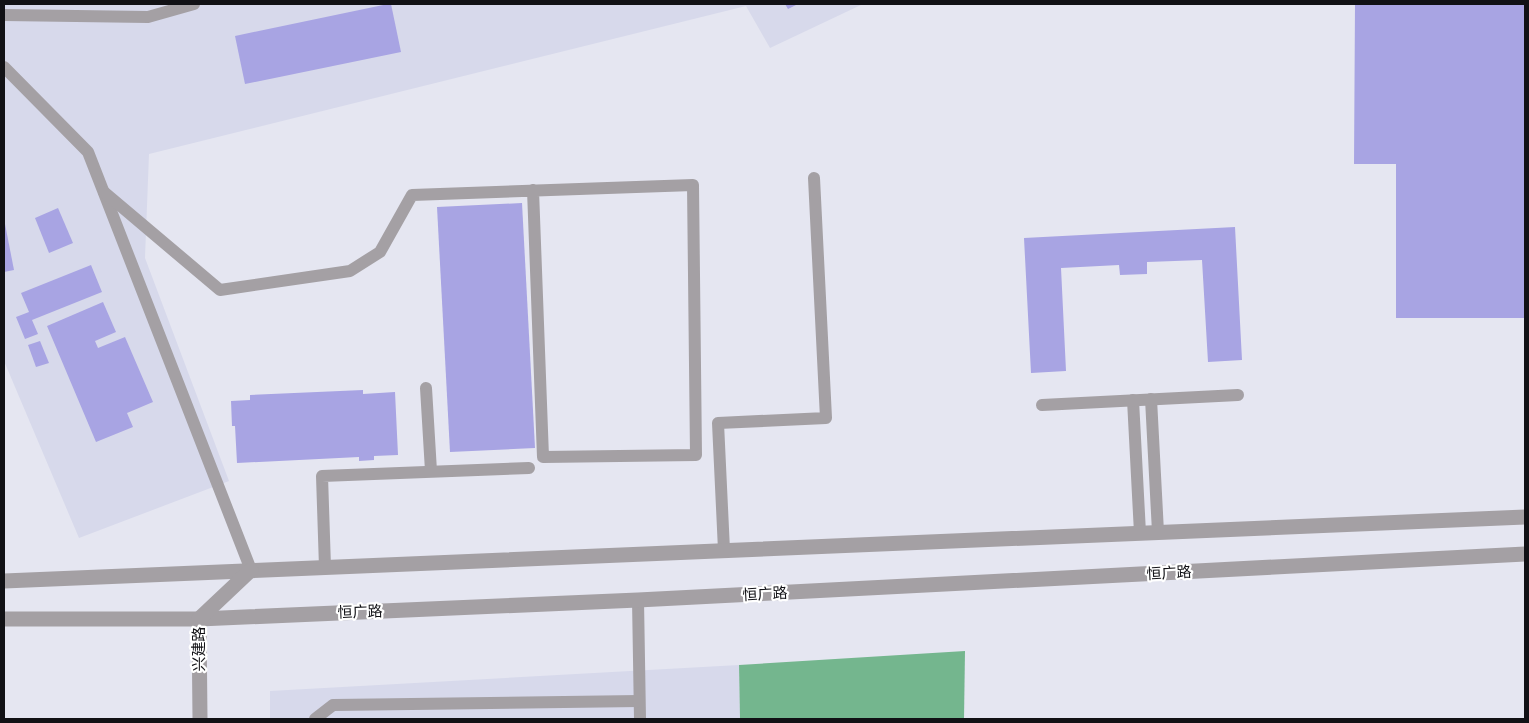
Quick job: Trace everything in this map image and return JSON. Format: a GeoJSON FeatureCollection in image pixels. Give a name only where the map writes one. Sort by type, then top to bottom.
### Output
{"type":"FeatureCollection","features":[{"type":"Feature","properties":{"kind":"street"},"geometry":{"type":"LineString","coordinates":[[4,580],[1525,517]]}},
{"type":"Feature","properties":{"kind":"street","name":"恒广路"},"geometry":{"type":"LineString","coordinates":[[4,619],[199,619],[638,600],[1525,554]]}},
{"type":"Feature","properties":{"kind":"street","name":"兴建路"},"geometry":{"type":"LineString","coordinates":[[200,719],[199,619],[250,570]]}},
{"type":"Feature","properties":{"kind":"lane"},"geometry":{"type":"LineString","coordinates":[[4,15],[148,17],[194,4]]}},
{"type":"Feature","properties":{"kind":"lane"},"geometry":{"type":"LineString","coordinates":[[4,67],[88,152],[250,570]]}},
{"type":"Feature","properties":{"kind":"lane"},"geometry":{"type":"LineString","coordinates":[[724,550],[718,423],[826,418],[814,178]]}},
{"type":"Feature","properties":{"kind":"lane"},"geometry":{"type":"LineString","coordinates":[[104,192],[220,290],[350,271],[380,252],[412,195],[533,190],[693,184],[696,455],[543,457],[533,190]]}},
{"type":"Feature","properties":{"kind":"lane"},"geometry":{"type":"LineString","coordinates":[[426,388],[432,471]]}},
{"type":"Feature","properties":{"kind":"lane"},"geometry":{"type":"LineString","coordinates":[[1042,405],[1238,395]]}},
{"type":"Feature","properties":{"kind":"lane"},"geometry":{"type":"LineString","coordinates":[[1133,400],[1140,533]]}},
{"type":"Feature","properties":{"kind":"lane"},"geometry":{"type":"LineString","coordinates":[[1151,400],[1158,532]]}},
{"type":"Feature","properties":{"kind":"lane"},"geometry":{"type":"LineString","coordinates":[[325,567],[322,476],[530,468]]}},
{"type":"Feature","properties":{"kind":"lane"},"geometry":{"type":"LineString","coordinates":[[638,600],[640,719]]}},
{"type":"Feature","properties":{"kind":"lane"},"geometry":{"type":"LineString","coordinates":[[315,719],[334,705],[640,701]]}},
{"type":"Feature","properties":{"kind":"shaded area"},"geometry":{"type":"Polygon","coordinates":[[[4,4],[863,4],[770,48],[746,6],[149,154],[145,258],[229,481],[79,538],[4,361],[4,4]]]}},
{"type":"Feature","properties":{"kind":"shaded area"},"geometry":{"type":"Polygon","coordinates":[[[739,665],[740,719],[270,719],[270,691],[739,665]]]}},
{"type":"Feature","properties":{"kind":"green space"},"geometry":{"type":"Polygon","coordinates":[[[965,651],[964,719],[740,719],[739,665],[965,651]]]}},
{"type":"Feature","properties":{"kind":"building"},"geometry":{"type":"Polygon","coordinates":[[[391,4],[401,52],[245,84],[235,36],[391,4]]]}},
{"type":"Feature","properties":{"kind":"building"},"geometry":{"type":"Polygon","coordinates":[[[785,4],[798,4],[788,9],[785,4]]]}},
{"type":"Feature","properties":{"kind":"building"},"geometry":{"type":"Polygon","coordinates":[[[1355,4],[1525,4],[1525,318],[1396,318],[1396,164],[1354,164],[1355,4]]]}},
{"type":"Feature","properties":{"kind":"building"},"geometry":{"type":"Polygon","coordinates":[[[522,203],[535,448],[450,452],[437,207],[522,203]]]}},
{"type":"Feature","properties":{"kind":"building"},"geometry":{"type":"Polygon","coordinates":[[[58,208],[73,243],[49,253],[35,218],[58,208]]]}},
{"type":"Feature","properties":{"kind":"building"},"geometry":{"type":"Polygon","coordinates":[[[4,224],[14,270],[4,272],[4,224]]]}},
{"type":"Feature","properties":{"kind":"building"},"geometry":{"type":"Polygon","coordinates":[[[1235,227],[1242,360],[1208,362],[1202,260],[1147,262],[1147,274],[1120,275],[1119,265],[1061,268],[1066,371],[1031,373],[1024,238],[1235,227]]]}},
{"type":"Feature","properties":{"kind":"building"},"geometry":{"type":"Polygon","coordinates":[[[91,265],[102,292],[32,320],[38,334],[25,339],[16,317],[29,312],[21,293],[91,265]]]}},
{"type":"Feature","properties":{"kind":"building"},"geometry":{"type":"Polygon","coordinates":[[[103,302],[116,332],[95,341],[98,348],[125,337],[153,402],[127,413],[133,427],[96,442],[47,326],[103,302]]]}},
{"type":"Feature","properties":{"kind":"building"},"geometry":{"type":"Polygon","coordinates":[[[40,341],[49,363],[36,367],[28,345],[40,341]]]}},
{"type":"Feature","properties":{"kind":"building"},"geometry":{"type":"Polygon","coordinates":[[[363,390],[363,394],[395,392],[398,455],[374,456],[374,460],[359,461],[359,457],[237,463],[235,426],[232,426],[231,401],[250,400],[250,395],[363,390]]]}}]}
